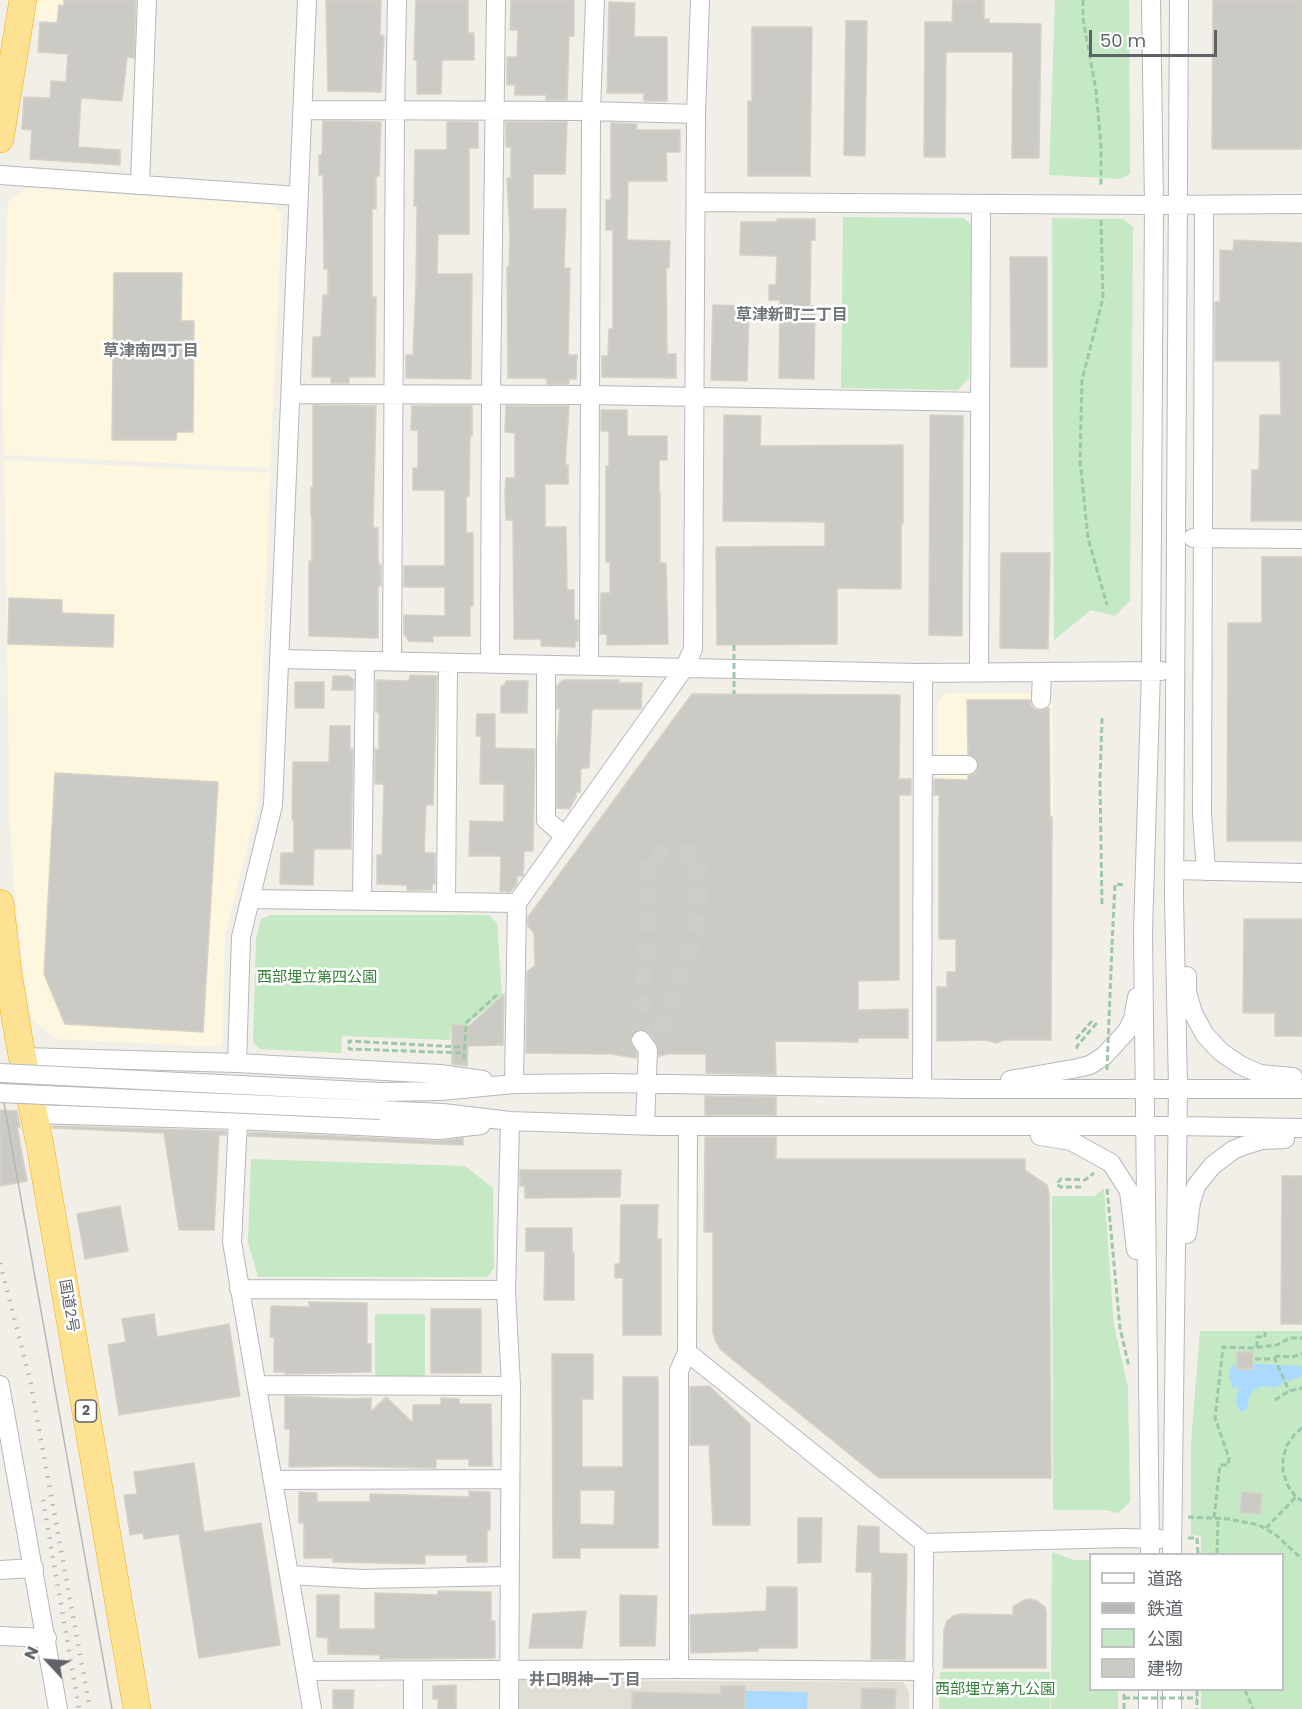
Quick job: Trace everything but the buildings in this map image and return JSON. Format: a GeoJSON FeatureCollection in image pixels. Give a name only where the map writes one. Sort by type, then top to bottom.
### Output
{"type":"FeatureCollection","features":[{"type":"Feature","properties":{"kind":"highway"},"geometry":{"type":"LineString","coordinates":[[0,139],[23,0]]}},
{"type":"Feature","properties":{"kind":"highway","name":"国道2号"},"geometry":{"type":"LineString","coordinates":[[0,903],[8,973],[137,1709]]}},
{"type":"Feature","properties":{"kind":"street"},"geometry":{"type":"LineString","coordinates":[[140,183],[147,0]]}},
{"type":"Feature","properties":{"kind":"street"},"geometry":{"type":"LineString","coordinates":[[237,1063],[241,937],[273,805],[307,0]]}},
{"type":"Feature","properties":{"kind":"street"},"geometry":{"type":"LineString","coordinates":[[392,660],[397,0]]}},
{"type":"Feature","properties":{"kind":"street"},"geometry":{"type":"LineString","coordinates":[[490,664],[496,0]]}},
{"type":"Feature","properties":{"kind":"street"},"geometry":{"type":"LineString","coordinates":[[589,664],[591,111],[595,0]]}},
{"type":"Feature","properties":{"kind":"street"},"geometry":{"type":"LineString","coordinates":[[514,1084],[517,903],[685,667],[693,649],[696,114],[700,0]]}},
{"type":"Feature","properties":{"kind":"street"},"geometry":{"type":"LineString","coordinates":[[1150,1547],[1143,931],[1151,671],[1154,206],[1151,0]]}},
{"type":"Feature","properties":{"kind":"street"},"geometry":{"type":"LineString","coordinates":[[687,1352],[924,1543],[1150,1547],[1177,1544],[1175,1359],[1178,1088],[1174,897],[1179,0]]}},
{"type":"Feature","properties":{"kind":"street"},"geometry":{"type":"LineString","coordinates":[[302,110],[591,111],[696,114]]}},
{"type":"Feature","properties":{"kind":"street"},"geometry":{"type":"LineString","coordinates":[[0,175],[140,183],[298,196]]}},
{"type":"Feature","properties":{"kind":"street"},"geometry":{"type":"LineString","coordinates":[[696,202],[1154,206],[1302,204]]}},
{"type":"Feature","properties":{"kind":"street"},"geometry":{"type":"LineString","coordinates":[[979,672],[981,204]]}},
{"type":"Feature","properties":{"kind":"street"},"geometry":{"type":"LineString","coordinates":[[1204,205],[1202,814],[1206,870]]}},
{"type":"Feature","properties":{"kind":"street"},"geometry":{"type":"LineString","coordinates":[[291,394],[590,395],[980,402]]}},
{"type":"Feature","properties":{"kind":"street"},"geometry":{"type":"LineString","coordinates":[[1177,538],[1302,539]]}},
{"type":"Feature","properties":{"kind":"street"},"geometry":{"type":"LineString","coordinates":[[279,659],[923,673],[1176,672]]}},
{"type":"Feature","properties":{"kind":"street"},"geometry":{"type":"LineString","coordinates":[[362,901],[365,662]]}},
{"type":"Feature","properties":{"kind":"street"},"geometry":{"type":"LineString","coordinates":[[446,902],[448,663]]}},
{"type":"Feature","properties":{"kind":"street"},"geometry":{"type":"LineString","coordinates":[[546,665],[546,820],[565,836]]}},
{"type":"Feature","properties":{"kind":"street"},"geometry":{"type":"LineString","coordinates":[[1041,700],[1042,672]]}},
{"type":"Feature","properties":{"kind":"street"},"geometry":{"type":"LineString","coordinates":[[922,1088],[923,673]]}},
{"type":"Feature","properties":{"kind":"street"},"geometry":{"type":"LineString","coordinates":[[923,765],[968,765]]}},
{"type":"Feature","properties":{"kind":"street"},"geometry":{"type":"LineString","coordinates":[[1175,870],[1302,873]]}},
{"type":"Feature","properties":{"kind":"street"},"geometry":{"type":"LineString","coordinates":[[1174,897],[1187,919],[1187,992],[1197,1022],[1205,1035],[1221,1053],[1247,1069],[1270,1076],[1302,1077]]}},
{"type":"Feature","properties":{"kind":"street"},"geometry":{"type":"LineString","coordinates":[[251,899],[517,903]]}},
{"type":"Feature","properties":{"kind":"street"},"geometry":{"type":"LineString","coordinates":[[961,1089],[1078,1068],[1090,1065],[1104,1056],[1116,1044],[1133,1019],[1137,1003],[1143,931]]}},
{"type":"Feature","properties":{"kind":"street"},"geometry":{"type":"LineString","coordinates":[[645,1045],[645,1125]]}},
{"type":"Feature","properties":{"kind":"street"},"geometry":{"type":"LineString","coordinates":[[23,1057],[237,1063],[440,1074],[514,1084]]}},
{"type":"Feature","properties":{"kind":"street"},"geometry":{"type":"LineString","coordinates":[[0,1073],[381,1101],[443,1113],[510,1121],[688,1127],[1302,1128]]}},
{"type":"Feature","properties":{"kind":"street"},"geometry":{"type":"LineString","coordinates":[[0,1093],[381,1101],[441,1091],[514,1084],[646,1083],[961,1089],[1146,1087],[1302,1089]]}},
{"type":"Feature","properties":{"kind":"street"},"geometry":{"type":"LineString","coordinates":[[34,1114],[238,1120],[439,1130],[510,1121]]}},
{"type":"Feature","properties":{"kind":"street"},"geometry":{"type":"LineString","coordinates":[[238,1120],[232,1242],[312,1709]]}},
{"type":"Feature","properties":{"kind":"street"},"geometry":{"type":"LineString","coordinates":[[509,1709],[511,1386],[506,1290],[510,1121]]}},
{"type":"Feature","properties":{"kind":"street"},"geometry":{"type":"LineString","coordinates":[[679,1669],[679,1371],[687,1352],[688,1127]]}},
{"type":"Feature","properties":{"kind":"street"},"geometry":{"type":"LineString","coordinates":[[989,1127],[1071,1141],[1112,1163],[1129,1191],[1147,1344]]}},
{"type":"Feature","properties":{"kind":"street"},"geometry":{"type":"LineString","coordinates":[[1175,1359],[1184,1324],[1188,1220],[1196,1186],[1212,1166],[1233,1150],[1262,1140],[1302,1139]]}},
{"type":"Feature","properties":{"kind":"street"},"geometry":{"type":"LineString","coordinates":[[239,1289],[506,1290]]}},
{"type":"Feature","properties":{"kind":"street"},"geometry":{"type":"LineString","coordinates":[[0,1385],[58,1709]]}},
{"type":"Feature","properties":{"kind":"street"},"geometry":{"type":"LineString","coordinates":[[257,1385],[511,1386]]}},
{"type":"Feature","properties":{"kind":"street"},"geometry":{"type":"LineString","coordinates":[[273,1480],[510,1479]]}},
{"type":"Feature","properties":{"kind":"street"},"geometry":{"type":"LineString","coordinates":[[923,1709],[924,1543]]}},
{"type":"Feature","properties":{"kind":"street"},"geometry":{"type":"LineString","coordinates":[[0,1570],[34,1568]]}},
{"type":"Feature","properties":{"kind":"street"},"geometry":{"type":"LineString","coordinates":[[290,1575],[362,1579],[510,1576]]}},
{"type":"Feature","properties":{"kind":"street"},"geometry":{"type":"LineString","coordinates":[[0,1636],[46,1638]]}},
{"type":"Feature","properties":{"kind":"street"},"geometry":{"type":"LineString","coordinates":[[306,1671],[679,1669],[924,1671]]}},
{"type":"Feature","properties":{"kind":"street"},"geometry":{"type":"LineString","coordinates":[[413,1671],[413,1709]]}},
{"type":"Feature","properties":{"kind":"street"},"geometry":{"type":"LineString","coordinates":[[1148,1691],[1148,1709]]}},
{"type":"Feature","properties":{"kind":"street"},"geometry":{"type":"LineString","coordinates":[[1172,1691],[1172,1709]]}},
{"type":"Feature","properties":{"kind":"path"},"geometry":{"type":"LineString","coordinates":[[1083,0],[1083,19],[1096,90],[1101,146],[1101,187]]}},
{"type":"Feature","properties":{"kind":"path"},"geometry":{"type":"LineString","coordinates":[[1101,215],[1103,298],[1082,380],[1080,460],[1088,538],[1107,605]]}},
{"type":"Feature","properties":{"kind":"path"},"geometry":{"type":"LineString","coordinates":[[734,645],[734,694]]}},
{"type":"Feature","properties":{"kind":"path"},"geometry":{"type":"LineString","coordinates":[[1102,718],[1100,781],[1102,906]]}},
{"type":"Feature","properties":{"kind":"path"},"geometry":{"type":"LineString","coordinates":[[1107,1070],[1115,884],[1126,885]]}},
{"type":"Feature","properties":{"kind":"path"},"geometry":{"type":"LineString","coordinates":[[464,1059],[466,1023],[506,986]]}},
{"type":"Feature","properties":{"kind":"path"},"geometry":{"type":"LineString","coordinates":[[1076,1039],[1091,1023],[1096,1024],[1095,1028],[1077,1046],[1077,1051]]}},
{"type":"Feature","properties":{"kind":"path"},"geometry":{"type":"LineString","coordinates":[[460,1047],[349,1041],[349,1049],[464,1053]]}},
{"type":"Feature","properties":{"kind":"path"},"geometry":{"type":"LineString","coordinates":[[1081,1187],[1061,1187],[1058,1182],[1061,1179],[1085,1180],[1097,1171]]}},
{"type":"Feature","properties":{"kind":"path"},"geometry":{"type":"LineString","coordinates":[[1107,1186],[1120,1328],[1131,1372]]}},
{"type":"Feature","properties":{"kind":"path"},"geometry":{"type":"LineString","coordinates":[[1257,1347],[1257,1337],[1265,1337],[1265,1332]]}},
{"type":"Feature","properties":{"kind":"path"},"geometry":{"type":"LineString","coordinates":[[1217,1553],[1216,1518],[1220,1465],[1228,1465],[1229,1458],[1215,1418],[1223,1347],[1277,1345],[1290,1338],[1302,1338]]}},
{"type":"Feature","properties":{"kind":"path"},"geometry":{"type":"LineString","coordinates":[[1276,1360],[1277,1356],[1291,1357],[1302,1354]]}},
{"type":"Feature","properties":{"kind":"path"},"geometry":{"type":"LineString","coordinates":[[1255,1359],[1276,1360]]}},
{"type":"Feature","properties":{"kind":"path"},"geometry":{"type":"LineString","coordinates":[[1276,1360],[1289,1391]]}},
{"type":"Feature","properties":{"kind":"path"},"geometry":{"type":"LineString","coordinates":[[1275,1400],[1289,1391],[1302,1388]]}},
{"type":"Feature","properties":{"kind":"path"},"geometry":{"type":"LineString","coordinates":[[1302,1428],[1287,1445],[1283,1458],[1283,1472],[1288,1486],[1302,1501]]}},
{"type":"Feature","properties":{"kind":"path"},"geometry":{"type":"LineString","coordinates":[[1266,1528],[1296,1497]]}},
{"type":"Feature","properties":{"kind":"path"},"geometry":{"type":"LineString","coordinates":[[1186,1517],[1250,1522],[1266,1528],[1284,1541],[1302,1559]]}},
{"type":"Feature","properties":{"kind":"path"},"geometry":{"type":"LineString","coordinates":[[1177,1544],[1197,1538],[1197,1553]]}},
{"type":"Feature","properties":{"kind":"path"},"geometry":{"type":"LineString","coordinates":[[1124,1691],[1124,1709]]}},
{"type":"Feature","properties":{"kind":"path"},"geometry":{"type":"LineString","coordinates":[[1197,1691],[1197,1709]]}},
{"type":"Feature","properties":{"kind":"path"},"geometry":{"type":"LineString","coordinates":[[1246,1691],[1253,1709]]}},
{"type":"Feature","properties":{"kind":"path"},"geometry":{"type":"LineString","coordinates":[[1124,1698],[1197,1698]]}},
{"type":"Feature","properties":{"kind":"shaded area"},"geometry":{"type":"Polygon","coordinates":[[[36,0],[141,0],[140,26],[32,20],[36,0]]]}},
{"type":"Feature","properties":{"kind":"shaded area"},"geometry":{"type":"Polygon","coordinates":[[[27,188],[273,205],[282,215],[270,468],[4,455],[2,385],[8,202],[27,188]]]}},
{"type":"Feature","properties":{"kind":"shaded area"},"geometry":{"type":"Polygon","coordinates":[[[4,460],[270,473],[258,804],[225,935],[222,1047],[57,1039],[32,1020],[21,952],[10,825],[4,460]]]}},
{"type":"Feature","properties":{"kind":"shaded area"},"geometry":{"type":"Polygon","coordinates":[[[946,693],[1052,693],[1053,816],[937,816],[937,703],[946,693]]]}},
{"type":"Feature","properties":{"kind":"shaded area"},"geometry":{"type":"Polygon","coordinates":[[[520,1680],[903,1682],[909,1691],[909,1709],[512,1709],[512,1687],[520,1680]]]}},
{"type":"Feature","properties":{"kind":"green space"},"geometry":{"type":"Polygon","coordinates":[[[1055,0],[1129,0],[1130,174],[1120,179],[1049,175],[1055,0]]]}},
{"type":"Feature","properties":{"kind":"green space"},"geometry":{"type":"Polygon","coordinates":[[[843,217],[964,218],[972,226],[969,378],[958,390],[841,388],[843,217]]]}},
{"type":"Feature","properties":{"kind":"green space"},"geometry":{"type":"Polygon","coordinates":[[[1052,218],[1123,219],[1133,227],[1130,601],[1115,616],[1091,610],[1054,640],[1052,218]]]}},
{"type":"Feature","properties":{"kind":"green space","name":"西部埋立第四公園"},"geometry":{"type":"Polygon","coordinates":[[[270,915],[489,915],[497,923],[502,995],[467,1025],[451,1025],[450,1040],[342,1036],[341,1053],[260,1049],[253,1042],[256,939],[261,919],[270,915]]]}},
{"type":"Feature","properties":{"kind":"green space"},"geometry":{"type":"Polygon","coordinates":[[[251,1159],[465,1166],[493,1188],[494,1268],[487,1277],[258,1277],[248,1242],[251,1159]]]}},
{"type":"Feature","properties":{"kind":"green space"},"geometry":{"type":"Polygon","coordinates":[[[1104,1189],[1114,1326],[1128,1387],[1130,1502],[1118,1513],[1105,1510],[1053,1510],[1052,1196],[1094,1196],[1104,1189]]]}},
{"type":"Feature","properties":{"kind":"green space"},"geometry":{"type":"Polygon","coordinates":[[[375,1314],[425,1314],[425,1381],[375,1381],[375,1314]]]}},
{"type":"Feature","properties":{"kind":"green space"},"geometry":{"type":"Polygon","coordinates":[[[1200,1331],[1302,1331],[1302,1709],[1201,1709],[1201,1691],[1284,1691],[1284,1553],[1201,1553],[1201,1536],[1191,1535],[1191,1442],[1200,1331]]]}},
{"type":"Feature","properties":{"kind":"green space"},"geometry":{"type":"Polygon","coordinates":[[[1052,1552],[1074,1560],[1089,1560],[1089,1691],[1118,1691],[1118,1709],[1051,1709],[1052,1552]]]}},
{"type":"Feature","properties":{"kind":"green space","name":"西部埋立第九公園"},"geometry":{"type":"Polygon","coordinates":[[[940,1672],[1050,1672],[1050,1709],[939,1709],[940,1672]]]}},
{"type":"Feature","properties":{"kind":"water"},"geometry":{"type":"Polygon","coordinates":[[[1236,1363],[1237,1370],[1254,1370],[1254,1364],[1302,1366],[1302,1376],[1287,1380],[1276,1388],[1263,1386],[1257,1388],[1250,1394],[1247,1409],[1242,1412],[1236,1400],[1239,1386],[1231,1389],[1229,1377],[1230,1369],[1236,1363]]]}},
{"type":"Feature","properties":{"kind":"water"},"geometry":{"type":"Polygon","coordinates":[[[745,1691],[808,1692],[807,1709],[745,1709],[745,1691]]]}},
{"type":"Feature","properties":{"kind":"tunnel"},"geometry":{"type":"LineString","coordinates":[[641,1040],[650,853],[699,854],[697,927],[658,1041],[648,1050]]}},
{"type":"Feature","properties":{"kind":"tram line"},"geometry":{"type":"LineString","coordinates":[[0,1081],[112,1709]]}},
{"type":"Feature","properties":{"kind":"railway"},"geometry":{"type":"LineString","coordinates":[[0,1263],[30,1380],[90,1709]]}},
{"type":"Feature","properties":{"kind":"railway"},"geometry":{"type":"LineString","coordinates":[[43,1500],[79,1709]]}},
{"type":"Feature","properties":{"kind":"district","name":"草津新町二丁目"},"geometry":{"type":"Point","coordinates":[792,316]}},
{"type":"Feature","properties":{"kind":"district","name":"草津南四丁目"},"geometry":{"type":"Point","coordinates":[151,352]}},
{"type":"Feature","properties":{"kind":"district","name":"井口明神一丁目"},"geometry":{"type":"Point","coordinates":[585,1681]}}]}
